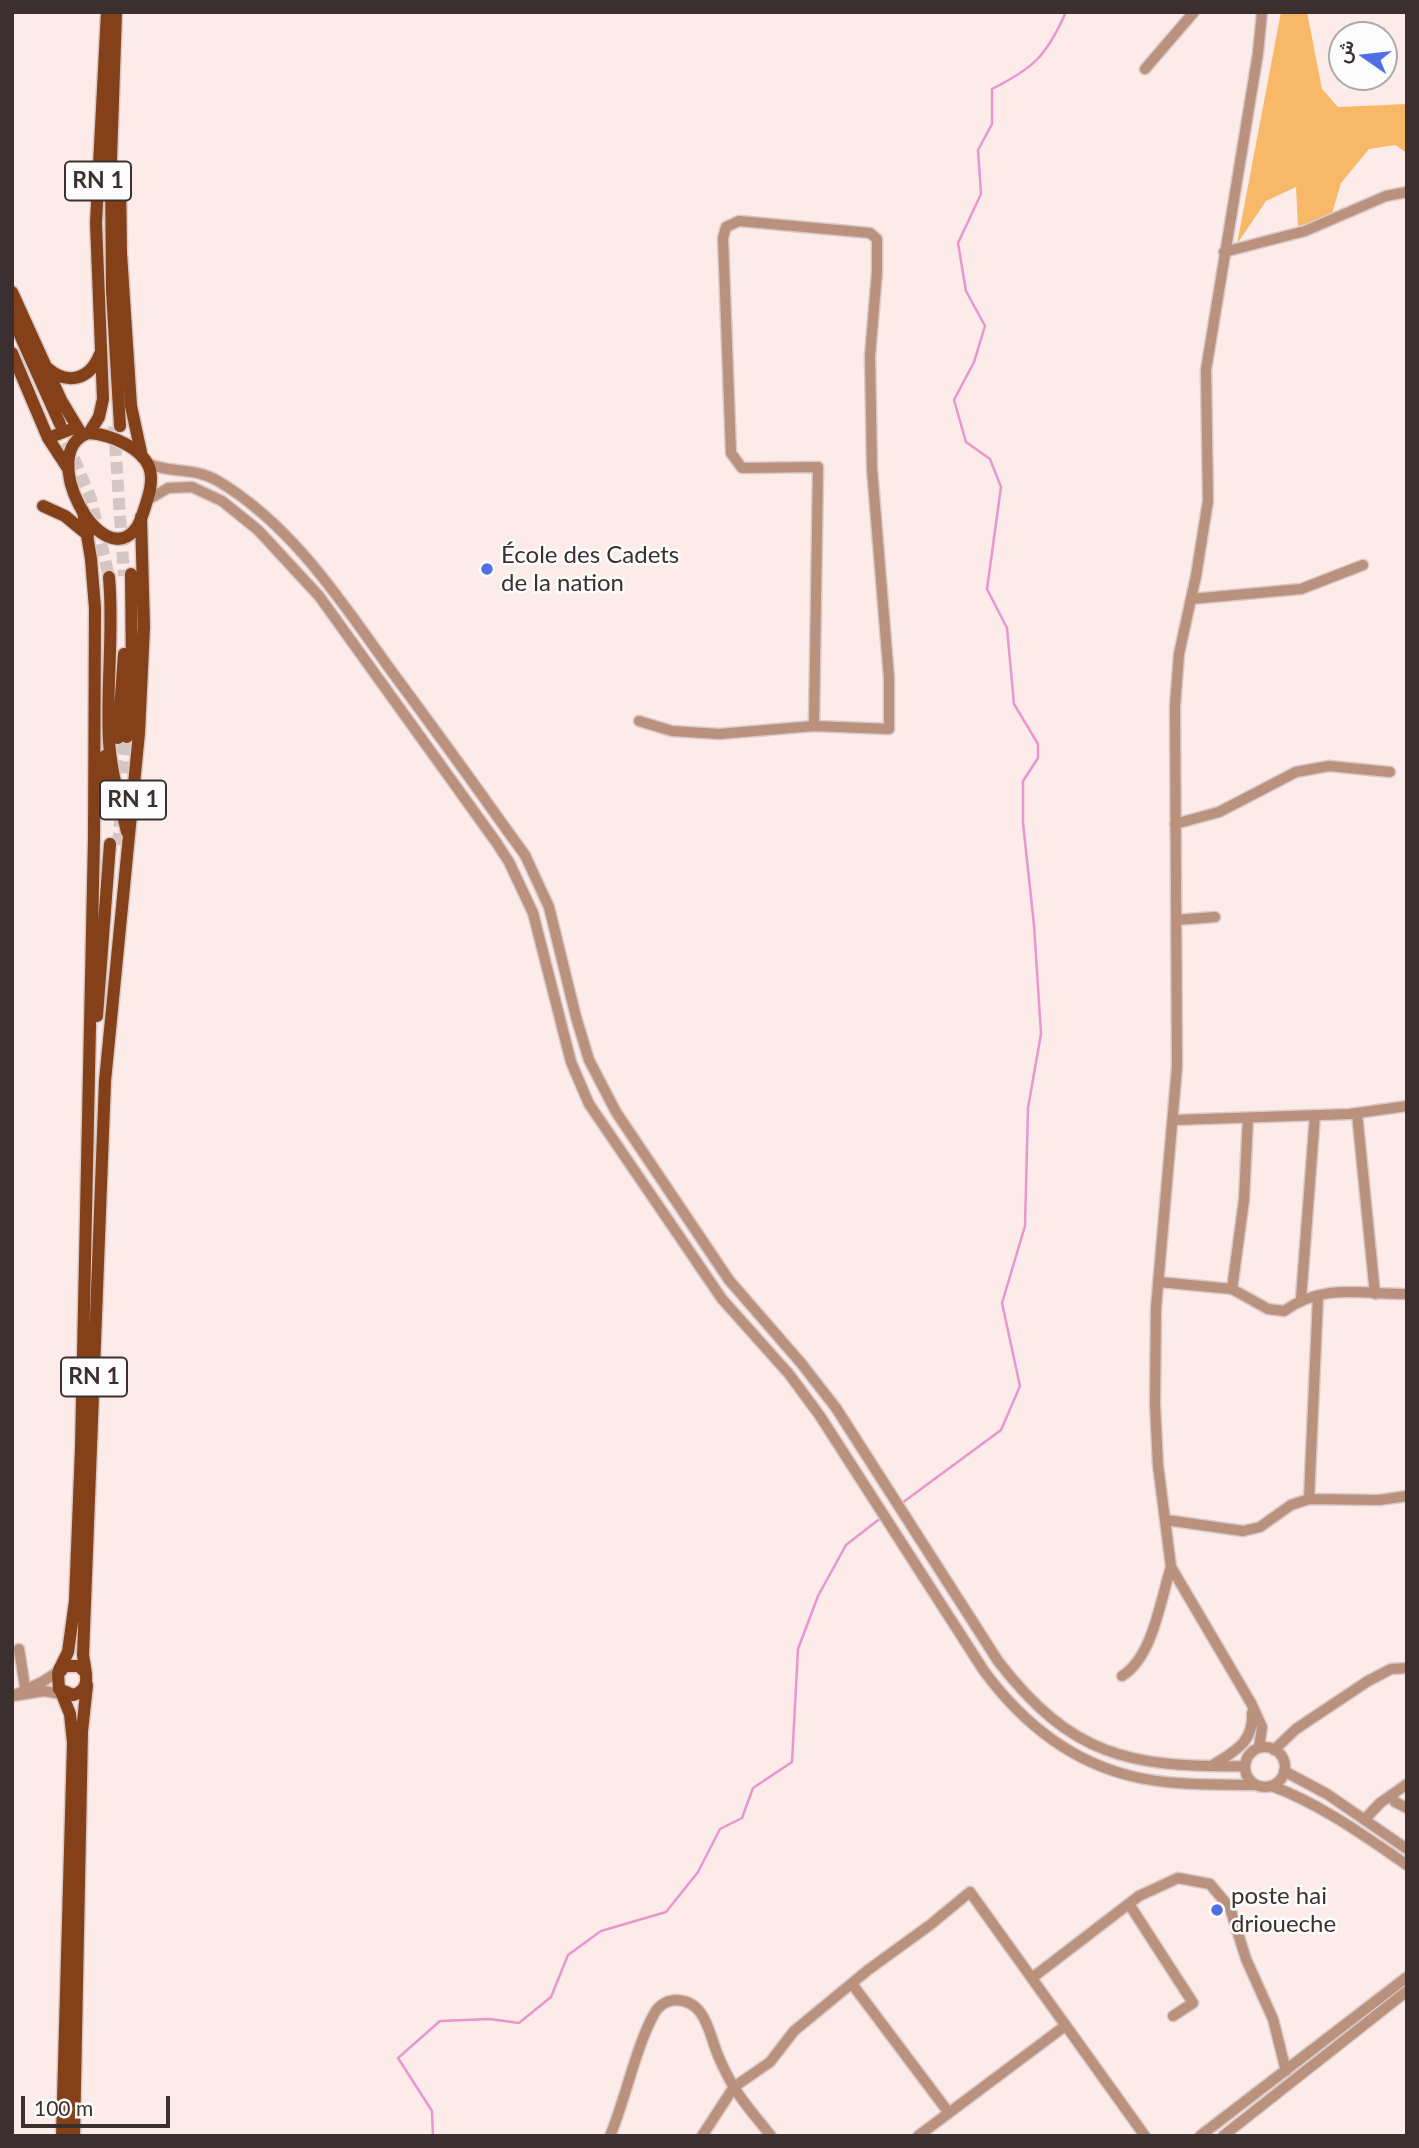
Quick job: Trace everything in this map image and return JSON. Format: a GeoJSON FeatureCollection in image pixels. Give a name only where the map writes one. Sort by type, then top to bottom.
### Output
{"type":"FeatureCollection","features":[{"type":"Feature","properties":{"kind":"main road","name":"RN 1"},"geometry":{"type":"LineString","coordinates":[[82,432],[99,418],[103,399],[96,242],[107,12]]}},
{"type":"Feature","properties":{"kind":"main road","name":"RN 1"},"geometry":{"type":"LineString","coordinates":[[116,12],[114,124],[119,161],[121,253],[131,406],[145,460]]}},
{"type":"Feature","properties":{"kind":"main road"},"geometry":{"type":"LineString","coordinates":[[102,134],[108,164],[106,282],[117,426],[112,291],[111,159],[114,124]]}},
{"type":"Feature","properties":{"kind":"main road"},"geometry":{"type":"LineString","coordinates":[[12,292],[45,366],[82,432]]}},
{"type":"Feature","properties":{"kind":"main road"},"geometry":{"type":"LineString","coordinates":[[12,317],[83,511],[88,535],[95,608],[94,838]]}},
{"type":"Feature","properties":{"kind":"main road"},"geometry":{"type":"LineString","coordinates":[[12,333],[54,430]]}},
{"type":"Feature","properties":{"kind":"main road"},"geometry":{"type":"LineString","coordinates":[[45,366],[53,374],[77,377],[95,366],[101,350]]}},
{"type":"Feature","properties":{"kind":"main road"},"geometry":{"type":"LineString","coordinates":[[12,353],[54,430]]}},
{"type":"Feature","properties":{"kind":"main road"},"geometry":{"type":"LineString","coordinates":[[54,430],[109,437],[126,445],[145,460],[151,481],[141,517],[132,532],[125,537],[112,538],[96,531],[83,511]]}},
{"type":"Feature","properties":{"kind":"main road"},"geometry":{"type":"LineString","coordinates":[[67,467],[71,448],[82,432]]}},
{"type":"Feature","properties":{"kind":"main road"},"geometry":{"type":"LineString","coordinates":[[43,506],[65,516],[88,535]]}},
{"type":"Feature","properties":{"kind":"main road","name":"RN 1"},"geometry":{"type":"LineString","coordinates":[[74,2136],[82,1731],[87,1678],[83,1655],[105,1082],[119,845],[139,733],[144,627],[141,517]]}},
{"type":"Feature","properties":{"kind":"main road"},"geometry":{"type":"LineString","coordinates":[[123,738],[132,672],[128,575]]}},
{"type":"Feature","properties":{"kind":"main road"},"geometry":{"type":"LineString","coordinates":[[87,1089],[93,1060],[119,845],[109,737],[112,607],[106,578],[105,758],[94,838]]}},
{"type":"Feature","properties":{"kind":"main road","name":"RN 1"},"geometry":{"type":"LineString","coordinates":[[59,1671],[68,1652],[75,1601],[81,1448],[94,838]]}},
{"type":"Feature","properties":{"kind":"main road"},"geometry":{"type":"LineString","coordinates":[[62,2136],[73,1743],[70,1714],[63,1692],[57,1684],[59,1671],[74,1664],[87,1678],[78,1694],[63,1692]]}},
{"type":"Feature","properties":{"kind":"street"},"geometry":{"type":"LineString","coordinates":[[1145,69],[1195,12]]}},
{"type":"Feature","properties":{"kind":"street"},"geometry":{"type":"LineString","coordinates":[[1259,1748],[1262,1727],[1251,1703],[1171,1567],[1158,1465],[1155,1346],[1177,1067],[1175,706],[1178,667],[1209,501],[1206,370],[1258,53],[1262,12]]}},
{"type":"Feature","properties":{"kind":"street"},"geometry":{"type":"LineString","coordinates":[[1224,252],[1305,231],[1386,197],[1407,192]]}},
{"type":"Feature","properties":{"kind":"street"},"geometry":{"type":"LineString","coordinates":[[639,721],[671,731],[719,734],[814,726],[889,729],[889,678],[872,469],[870,356],[877,239],[870,233],[739,221],[726,227],[723,238],[731,453],[741,468],[818,467],[814,726]]}},
{"type":"Feature","properties":{"kind":"street"},"geometry":{"type":"LineString","coordinates":[[145,460],[157,468],[198,472],[216,480],[252,505],[282,533],[329,584],[525,855],[548,907],[589,1060],[604,1091],[737,1290],[801,1363],[836,1408],[998,1661],[1036,1706],[1082,1739],[1105,1751],[1144,1761],[1245,1766]]}},
{"type":"Feature","properties":{"kind":"street"},"geometry":{"type":"LineString","coordinates":[[146,501],[160,491],[176,486],[192,487],[208,493],[258,530],[319,596],[509,862],[533,913],[540,935],[571,1062],[580,1085],[602,1124],[722,1299],[806,1395],[984,1671],[1024,1718],[1075,1754],[1131,1776],[1161,1781],[1272,1786],[1317,1805],[1407,1865]]}},
{"type":"Feature","properties":{"kind":"street"},"geometry":{"type":"LineString","coordinates":[[1191,599],[1301,589],[1363,565]]}},
{"type":"Feature","properties":{"kind":"street"},"geometry":{"type":"LineString","coordinates":[[1175,824],[1219,812],[1296,772],[1329,766],[1390,772]]}},
{"type":"Feature","properties":{"kind":"street"},"geometry":{"type":"LineString","coordinates":[[1176,920],[1215,917]]}},
{"type":"Feature","properties":{"kind":"street"},"geometry":{"type":"LineString","coordinates":[[1174,1120],[1357,1113],[1407,1106]]}},
{"type":"Feature","properties":{"kind":"street"},"geometry":{"type":"LineString","coordinates":[[1357,1113],[1375,1294]]}},
{"type":"Feature","properties":{"kind":"street"},"geometry":{"type":"LineString","coordinates":[[1301,1299],[1315,1115]]}},
{"type":"Feature","properties":{"kind":"street"},"geometry":{"type":"LineString","coordinates":[[1231,1289],[1244,1200],[1248,1118]]}},
{"type":"Feature","properties":{"kind":"street"},"geometry":{"type":"LineString","coordinates":[[1159,1282],[1231,1289],[1268,1309],[1284,1311],[1301,1299],[1337,1291],[1407,1294]]}},
{"type":"Feature","properties":{"kind":"street"},"geometry":{"type":"LineString","coordinates":[[1309,1499],[1318,1297]]}},
{"type":"Feature","properties":{"kind":"street"},"geometry":{"type":"LineString","coordinates":[[1166,1525],[1243,1531],[1260,1527],[1291,1505],[1309,1499],[1379,1500],[1407,1496]]}},
{"type":"Feature","properties":{"kind":"street"},"geometry":{"type":"LineString","coordinates":[[1122,1676],[1132,1670],[1144,1655],[1171,1567]]}},
{"type":"Feature","properties":{"kind":"street"},"geometry":{"type":"LineString","coordinates":[[19,1649],[25,1691]]}},
{"type":"Feature","properties":{"kind":"street"},"geometry":{"type":"LineString","coordinates":[[1274,1750],[1296,1729],[1368,1681],[1391,1669],[1407,1668]]}},
{"type":"Feature","properties":{"kind":"street"},"geometry":{"type":"LineString","coordinates":[[13,1696],[59,1671]]}},
{"type":"Feature","properties":{"kind":"street"},"geometry":{"type":"LineString","coordinates":[[25,1691],[63,1692]]}},
{"type":"Feature","properties":{"kind":"street"},"geometry":{"type":"LineString","coordinates":[[1211,1766],[1236,1751],[1248,1739],[1253,1721],[1251,1703]]}},
{"type":"Feature","properties":{"kind":"street"},"geometry":{"type":"LineString","coordinates":[[1255,1785],[1246,1775],[1245,1766],[1248,1756],[1259,1748],[1274,1750],[1282,1757],[1284,1770],[1279,1781],[1272,1786]]}},
{"type":"Feature","properties":{"kind":"street"},"geometry":{"type":"LineString","coordinates":[[1284,1770],[1366,1819],[1407,1849]]}},
{"type":"Feature","properties":{"kind":"street"},"geometry":{"type":"LineString","coordinates":[[1366,1819],[1407,1784]]}},
{"type":"Feature","properties":{"kind":"street"},"geometry":{"type":"LineString","coordinates":[[1391,1795],[1395,1802],[1407,1808]]}},
{"type":"Feature","properties":{"kind":"street"},"geometry":{"type":"LineString","coordinates":[[1031,1978],[1139,1896],[1178,1878],[1210,1884],[1230,1908],[1246,1959],[1273,2020],[1286,2071]]}},
{"type":"Feature","properties":{"kind":"street"},"geometry":{"type":"LineString","coordinates":[[702,2136],[734,2087],[771,2062],[794,2031],[970,1892],[1146,2136]]}},
{"type":"Feature","properties":{"kind":"street"},"geometry":{"type":"LineString","coordinates":[[1129,1904],[1193,2003],[1173,2016]]}},
{"type":"Feature","properties":{"kind":"street"},"geometry":{"type":"LineString","coordinates":[[1199,2136],[1407,1977]]}},
{"type":"Feature","properties":{"kind":"street"},"geometry":{"type":"LineString","coordinates":[[852,1984],[949,2113]]}},
{"type":"Feature","properties":{"kind":"street"},"geometry":{"type":"LineString","coordinates":[[1229,2134],[1407,1990]]}},
{"type":"Feature","properties":{"kind":"street"},"geometry":{"type":"LineString","coordinates":[[610,2136],[656,2010],[665,2002],[676,2000],[696,2007],[705,2017],[716,2052],[734,2087],[771,2136]]}},
{"type":"Feature","properties":{"kind":"street"},"geometry":{"type":"LineString","coordinates":[[918,2136],[1065,2025]]}},
{"type":"Feature","properties":{"kind":"shaded area"},"geometry":{"type":"Polygon","coordinates":[[[1281,12],[1307,12],[1322,89],[1338,107],[1407,104],[1407,153],[1395,145],[1369,149],[1341,183],[1331,217],[1298,226],[1296,187],[1266,201],[1237,244],[1281,12]]]}},
{"type":"Feature","properties":{"kind":"waterway"},"geometry":{"type":"LineString","coordinates":[[902,1503],[1001,1430],[1020,1386],[1002,1303],[1025,1226],[1028,1108],[1041,1034],[1034,925],[1023,823],[1023,781],[1038,758],[1038,744],[1014,704],[1007,628],[987,589],[1001,487],[990,459],[966,442],[954,400],[974,362],[985,326],[966,291],[958,243],[981,194],[978,150],[992,124],[992,89],[1019,74],[1038,59],[1066,12]]}},
{"type":"Feature","properties":{"kind":"waterway"},"geometry":{"type":"LineString","coordinates":[[433,2136],[432,2111],[398,2058],[440,2021],[490,2019],[519,2023],[551,1997],[568,1955],[601,1931],[666,1912],[698,1872],[720,1829],[742,1818],[753,1788],[792,1762],[798,1649],[818,1596],[846,1545],[882,1517]]}},
{"type":"Feature","properties":{"kind":"tunnel"},"geometry":{"type":"LineString","coordinates":[[60,425],[91,499],[109,577]]}},
{"type":"Feature","properties":{"kind":"tunnel"},"geometry":{"type":"LineString","coordinates":[[114,426],[124,576]]}},
{"type":"Feature","properties":{"kind":"tunnel"},"geometry":{"type":"LineString","coordinates":[[118,845],[127,737]]}},
{"type":"Feature","properties":{"kind":"tunnel"},"geometry":{"type":"LineString","coordinates":[[116,772],[118,738]]}},
{"type":"Feature","properties":{"kind":"place","name":"École des Cadets de la nation"},"geometry":{"type":"Point","coordinates":[487,569]}},
{"type":"Feature","properties":{"kind":"place","name":"poste hai drioueche"},"geometry":{"type":"Point","coordinates":[1217,1910]}}]}
